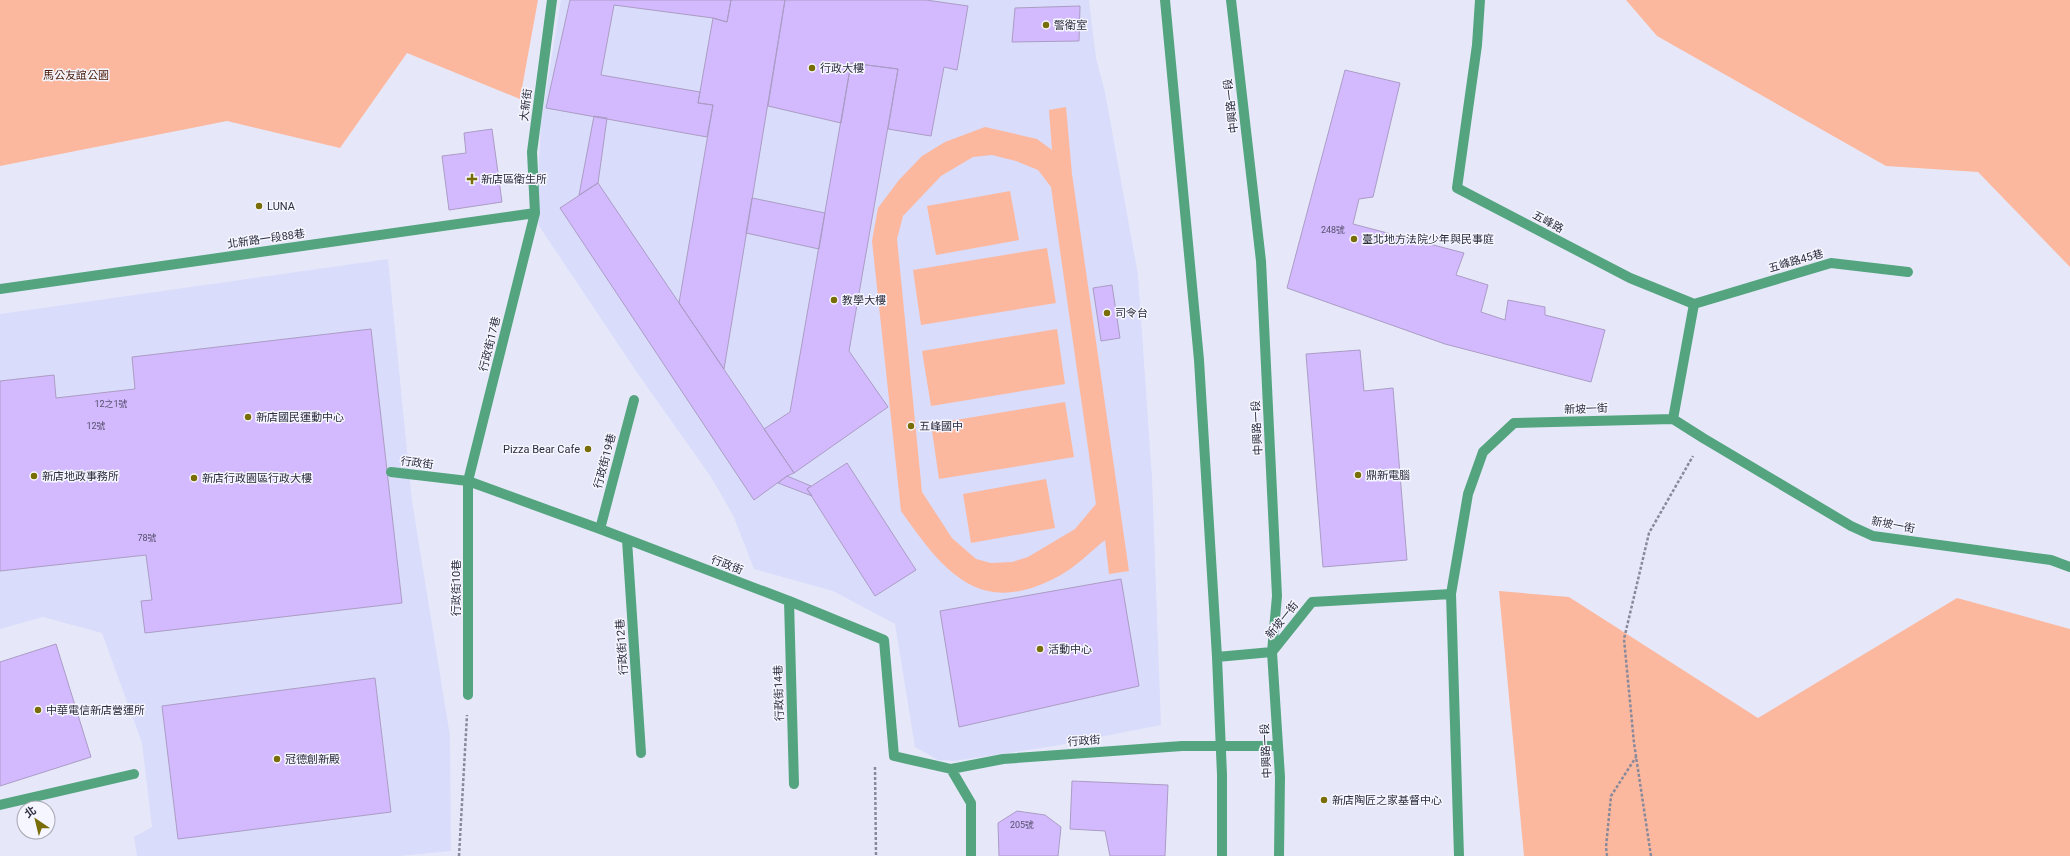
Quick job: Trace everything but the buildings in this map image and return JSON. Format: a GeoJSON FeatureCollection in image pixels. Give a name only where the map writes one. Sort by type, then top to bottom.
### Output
{"type":"FeatureCollection","features":[{"type":"Feature","properties":{"kind":"street","name":"大新街"},"geometry":{"type":"LineString","coordinates":[[535,213],[532,152],[552,0]]}},
{"type":"Feature","properties":{"kind":"street"},"geometry":{"type":"LineString","coordinates":[[1165,0],[1199,360],[1217,657],[1222,856]]}},
{"type":"Feature","properties":{"kind":"street","name":"中興路一段"},"geometry":{"type":"LineString","coordinates":[[1231,0],[1261,261],[1277,596],[1272,652],[1278,746],[1279,856]]}},
{"type":"Feature","properties":{"kind":"street","name":"五峰路"},"geometry":{"type":"LineString","coordinates":[[1480,0],[1477,45],[1457,188],[1630,278],[1694,304]]}},
{"type":"Feature","properties":{"kind":"street","name":"北新路一段88巷"},"geometry":{"type":"LineString","coordinates":[[0,289],[535,213]]}},
{"type":"Feature","properties":{"kind":"street","name":"行政街17巷"},"geometry":{"type":"LineString","coordinates":[[468,481],[535,213]]}},
{"type":"Feature","properties":{"kind":"street","name":"五峰路45巷"},"geometry":{"type":"LineString","coordinates":[[1694,304],[1831,263],[1908,272]]}},
{"type":"Feature","properties":{"kind":"street"},"geometry":{"type":"LineString","coordinates":[[1673,419],[1694,304]]}},
{"type":"Feature","properties":{"kind":"street","name":"行政街19巷"},"geometry":{"type":"LineString","coordinates":[[600,529],[634,400]]}},
{"type":"Feature","properties":{"kind":"street","name":"新坡一街"},"geometry":{"type":"LineString","coordinates":[[1217,657],[1272,652],[1312,602],[1451,594],[1468,494],[1483,452],[1514,423],[1673,419],[1851,526],[1873,536],[2050,560],[2070,567]]}},
{"type":"Feature","properties":{"kind":"street","name":"行政街"},"geometry":{"type":"LineString","coordinates":[[391,472],[468,481],[600,529],[789,601],[884,640],[894,756],[951,769],[1003,759],[1182,746],[1278,746]]}},
{"type":"Feature","properties":{"kind":"street","name":"行政街10巷"},"geometry":{"type":"LineString","coordinates":[[468,481],[468,695]]}},
{"type":"Feature","properties":{"kind":"street","name":"行政街12巷"},"geometry":{"type":"LineString","coordinates":[[628,540],[641,753]]}},
{"type":"Feature","properties":{"kind":"street"},"geometry":{"type":"LineString","coordinates":[[1451,594],[1459,856]]}},
{"type":"Feature","properties":{"kind":"street","name":"行政街14巷"},"geometry":{"type":"LineString","coordinates":[[789,601],[794,784]]}},
{"type":"Feature","properties":{"kind":"street"},"geometry":{"type":"LineString","coordinates":[[951,769],[971,802],[971,856]]}},
{"type":"Feature","properties":{"kind":"street"},"geometry":{"type":"LineString","coordinates":[[0,805],[134,774]]}},
{"type":"Feature","properties":{"kind":"path"},"geometry":{"type":"LineString","coordinates":[[1651,856],[1636,757],[1624,639],[1649,533],[1703,438]]}},
{"type":"Feature","properties":{"kind":"path"},"geometry":{"type":"LineString","coordinates":[[459,856],[468,695]]}},
{"type":"Feature","properties":{"kind":"path"},"geometry":{"type":"LineString","coordinates":[[1607,856],[1606,847],[1611,796],[1636,757]]}},
{"type":"Feature","properties":{"kind":"shaded area","name":"五峰國中"},"geometry":{"type":"Polygon","coordinates":[[[561,0],[1089,0],[1096,58],[1105,92],[1138,275],[1152,478],[1161,725],[1054,746],[954,761],[938,760],[915,747],[895,624],[833,591],[754,569],[733,515],[711,477],[638,374],[539,226],[537,203],[541,122],[561,0]]]}},
{"type":"Feature","properties":{"kind":"shaded area"},"geometry":{"type":"Polygon","coordinates":[[[388,259],[412,501],[450,736],[451,851],[399,856],[137,856],[134,837],[152,827],[142,743],[102,633],[43,617],[0,629],[0,314],[388,259]]]}},
{"type":"Feature","properties":{"kind":"green space","name":"馬公友誼公園"},"geometry":{"type":"Polygon","coordinates":[[[0,0],[538,0],[520,99],[407,53],[340,148],[227,121],[0,166],[0,0]]]}},
{"type":"Feature","properties":{"kind":"green space"},"geometry":{"type":"Polygon","coordinates":[[[1626,0],[2070,0],[2070,267],[1978,172],[1886,166],[1657,36],[1626,0]]]}},
{"type":"Feature","properties":{"kind":"green space"},"geometry":{"type":"Polygon","coordinates":[[[1066,107],[1072,174],[1129,571],[1109,574],[1105,540],[1077,564],[1059,576],[1031,588],[1007,593],[986,590],[966,582],[949,570],[933,553],[901,511],[872,241],[878,208],[899,180],[922,156],[945,142],[985,127],[1037,139],[1052,150],[1049,110],[1066,107]],[[992,155],[973,157],[941,176],[903,216],[897,239],[922,492],[952,538],[976,559],[991,563],[1012,562],[1028,557],[1075,529],[1096,504],[1051,187],[1038,170],[1016,161],[992,155]]]}},
{"type":"Feature","properties":{"kind":"green space"},"geometry":{"type":"Polygon","coordinates":[[[1010,191],[1019,240],[936,255],[927,206],[1010,191]]]}},
{"type":"Feature","properties":{"kind":"green space"},"geometry":{"type":"Polygon","coordinates":[[[1047,248],[1056,303],[921,325],[913,270],[1047,248]]]}},
{"type":"Feature","properties":{"kind":"green space"},"geometry":{"type":"Polygon","coordinates":[[[1057,329],[1065,384],[931,406],[922,351],[1057,329]]]}},
{"type":"Feature","properties":{"kind":"green space"},"geometry":{"type":"Polygon","coordinates":[[[1065,402],[1074,457],[939,479],[931,424],[1065,402]]]}},
{"type":"Feature","properties":{"kind":"green space"},"geometry":{"type":"Polygon","coordinates":[[[1046,479],[1055,528],[971,543],[963,494],[1046,479]]]}},
{"type":"Feature","properties":{"kind":"green space"},"geometry":{"type":"Polygon","coordinates":[[[1499,591],[1569,597],[1758,718],[1957,598],[2070,629],[2070,856],[1524,856],[1499,591]]]}},
{"type":"Feature","properties":{"kind":"place","name":"警衛室"},"geometry":{"type":"Point","coordinates":[1046,25]}},
{"type":"Feature","properties":{"kind":"place","name":"行政大樓"},"geometry":{"type":"Point","coordinates":[812,68]}},
{"type":"Feature","properties":{"kind":"place","name":"新店區衛生所"},"geometry":{"type":"Point","coordinates":[472,179]}},
{"type":"Feature","properties":{"kind":"place","name":"LUNA"},"geometry":{"type":"Point","coordinates":[259,206]}},
{"type":"Feature","properties":{"kind":"place","name":"臺北地方法院少年與民事庭"},"geometry":{"type":"Point","coordinates":[1354,239]}},
{"type":"Feature","properties":{"kind":"place","name":"教學大樓"},"geometry":{"type":"Point","coordinates":[834,300]}},
{"type":"Feature","properties":{"kind":"place","name":"司令台"},"geometry":{"type":"Point","coordinates":[1107,313]}},
{"type":"Feature","properties":{"kind":"place","name":"新店國民運動中心"},"geometry":{"type":"Point","coordinates":[248,417]}},
{"type":"Feature","properties":{"kind":"place","name":"五峰國中"},"geometry":{"type":"Point","coordinates":[911,426]}},
{"type":"Feature","properties":{"kind":"place","name":"Pizza Bear Cafe"},"geometry":{"type":"Point","coordinates":[588,449]}},
{"type":"Feature","properties":{"kind":"place","name":"鼎新電腦"},"geometry":{"type":"Point","coordinates":[1358,475]}},
{"type":"Feature","properties":{"kind":"place","name":"新店地政事務所"},"geometry":{"type":"Point","coordinates":[34,476]}},
{"type":"Feature","properties":{"kind":"place","name":"新店行政園區行政大樓"},"geometry":{"type":"Point","coordinates":[194,478]}},
{"type":"Feature","properties":{"kind":"place","name":"活動中心"},"geometry":{"type":"Point","coordinates":[1040,649]}},
{"type":"Feature","properties":{"kind":"place","name":"中華電信新店營運所"},"geometry":{"type":"Point","coordinates":[38,710]}},
{"type":"Feature","properties":{"kind":"place","name":"冠德創新殿"},"geometry":{"type":"Point","coordinates":[277,759]}},
{"type":"Feature","properties":{"kind":"place","name":"新店陶匠之家基督中心"},"geometry":{"type":"Point","coordinates":[1324,800]}}]}
